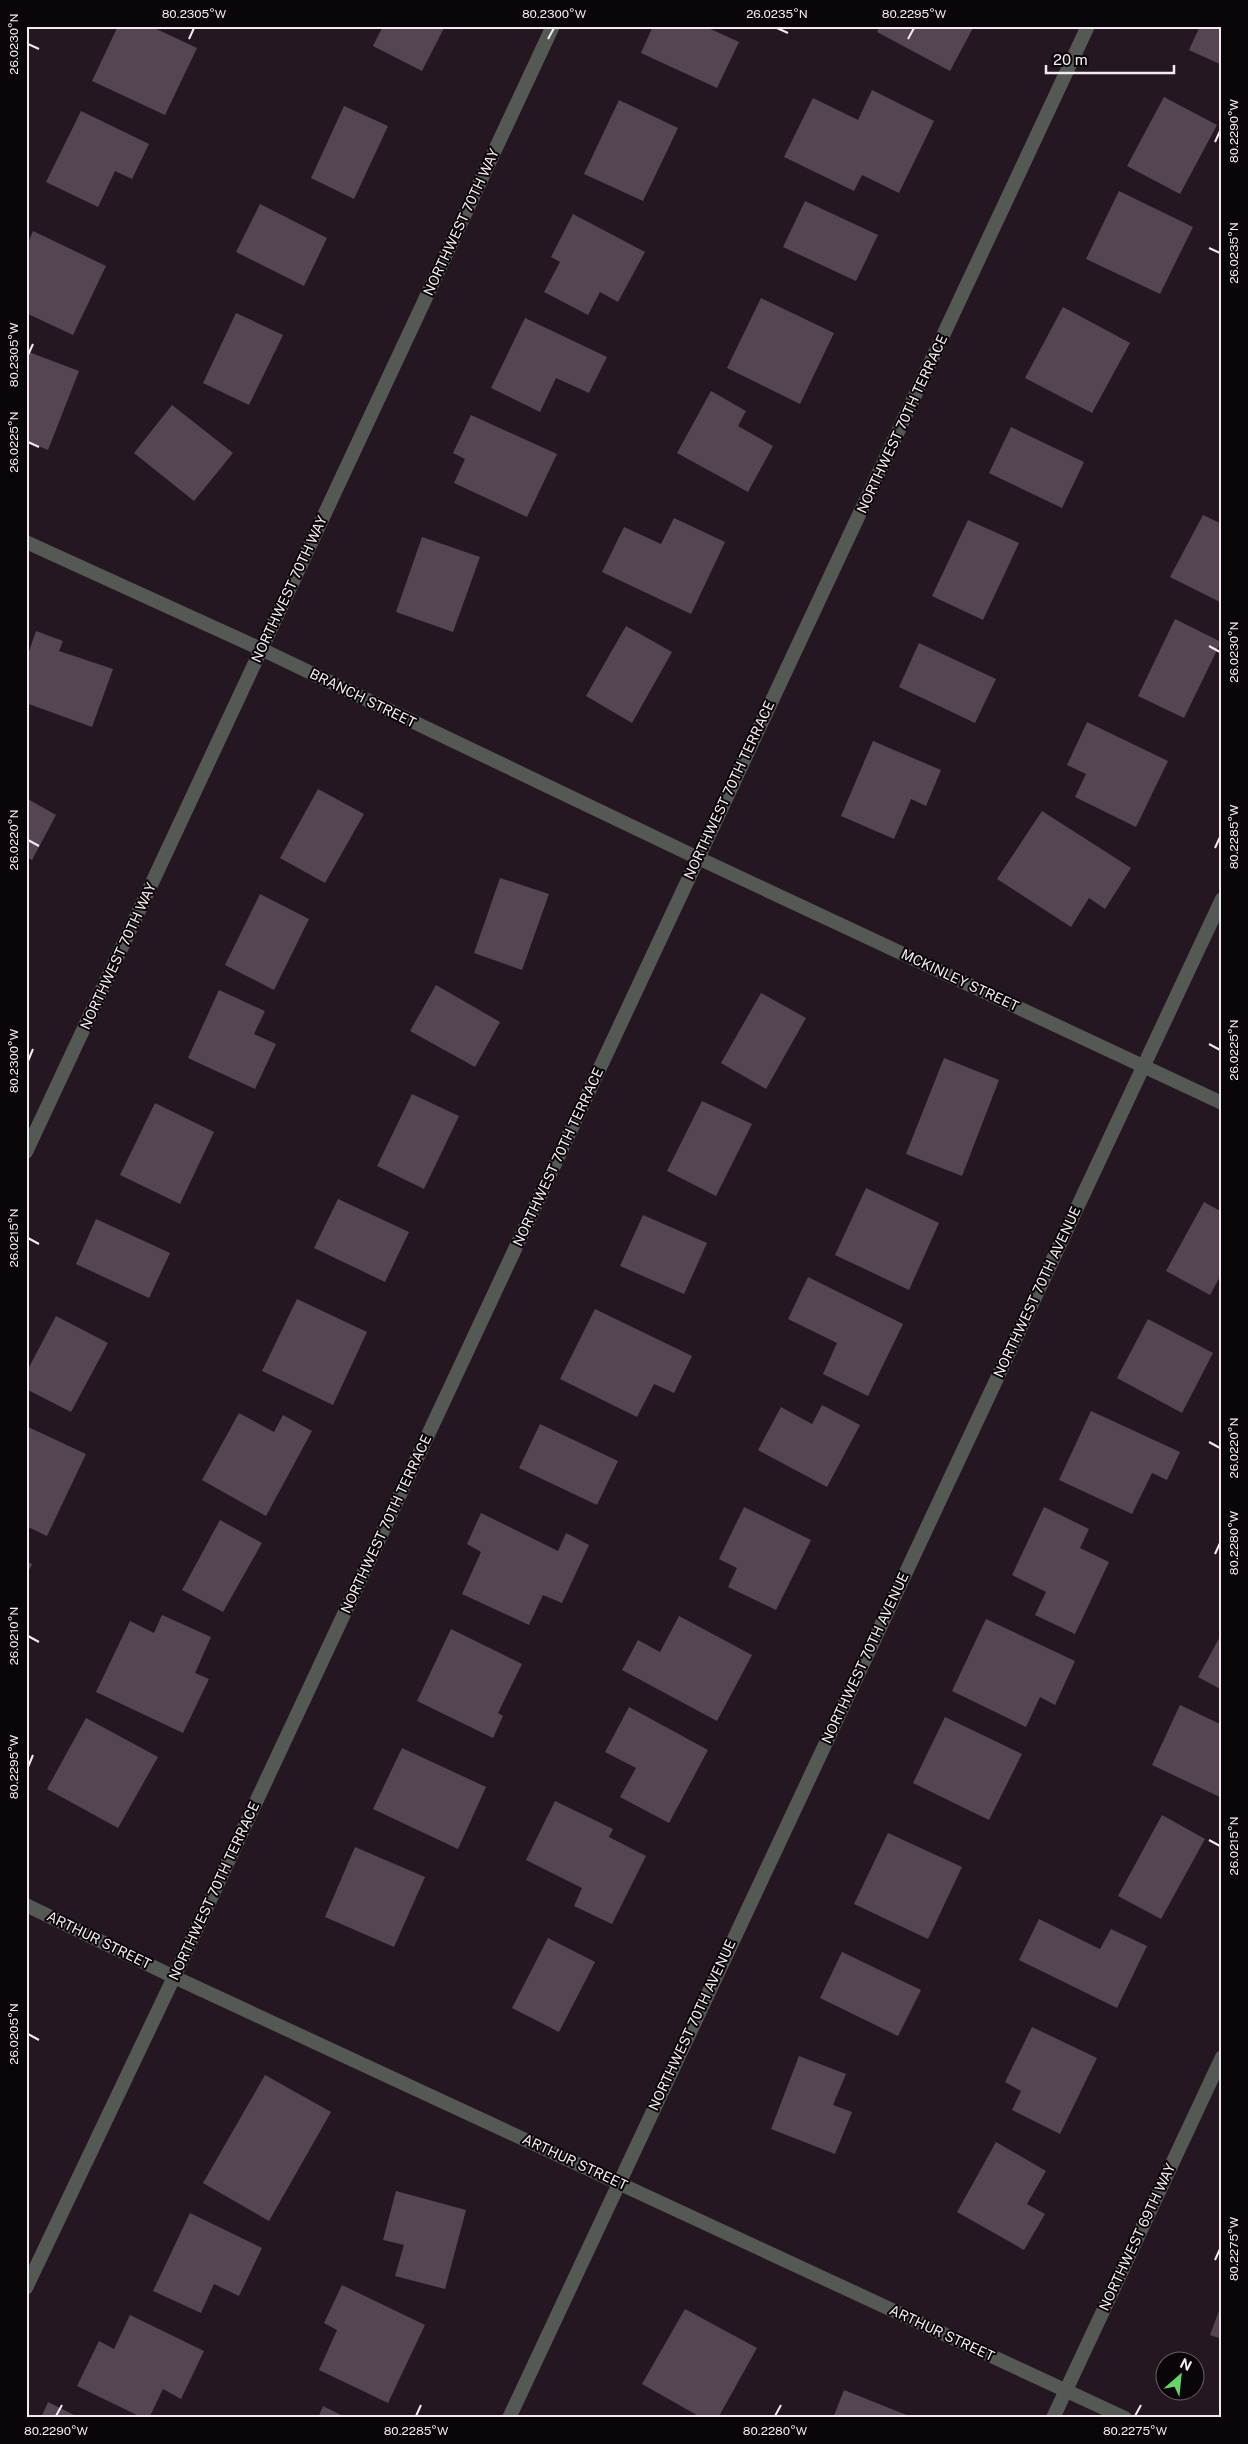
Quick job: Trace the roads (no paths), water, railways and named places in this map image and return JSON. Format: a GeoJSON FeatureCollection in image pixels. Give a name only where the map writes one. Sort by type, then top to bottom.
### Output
{"type":"FeatureCollection","features":[{"type":"Feature","properties":{"kind":"street","name":"NORTHWEST 70TH WAY"},"geometry":{"type":"LineString","coordinates":[[26,1152],[553,26]]}},
{"type":"Feature","properties":{"kind":"street","name":"NORTHWEST 70TH TERRACE"},"geometry":{"type":"LineString","coordinates":[[26,2288],[174,1977],[1088,26]]}},
{"type":"Feature","properties":{"kind":"street","name":"BRANCH STREET"},"geometry":{"type":"LineString","coordinates":[[26,542],[261,649],[698,858]]}},
{"type":"Feature","properties":{"kind":"street","name":"MCKINLEY STREET"},"geometry":{"type":"LineString","coordinates":[[698,858],[1222,1103]]}},
{"type":"Feature","properties":{"kind":"street","name":"NORTHWEST 70TH AVENUE"},"geometry":{"type":"LineString","coordinates":[[509,2418],[618,2182],[1222,899]]}},
{"type":"Feature","properties":{"kind":"street","name":"ARTHUR STREET"},"geometry":{"type":"LineString","coordinates":[[26,1905],[174,1977],[1125,2418]]}},
{"type":"Feature","properties":{"kind":"street","name":"NORTHWEST 69TH WAY"},"geometry":{"type":"LineString","coordinates":[[1053,2418],[1222,2057]]}}]}
